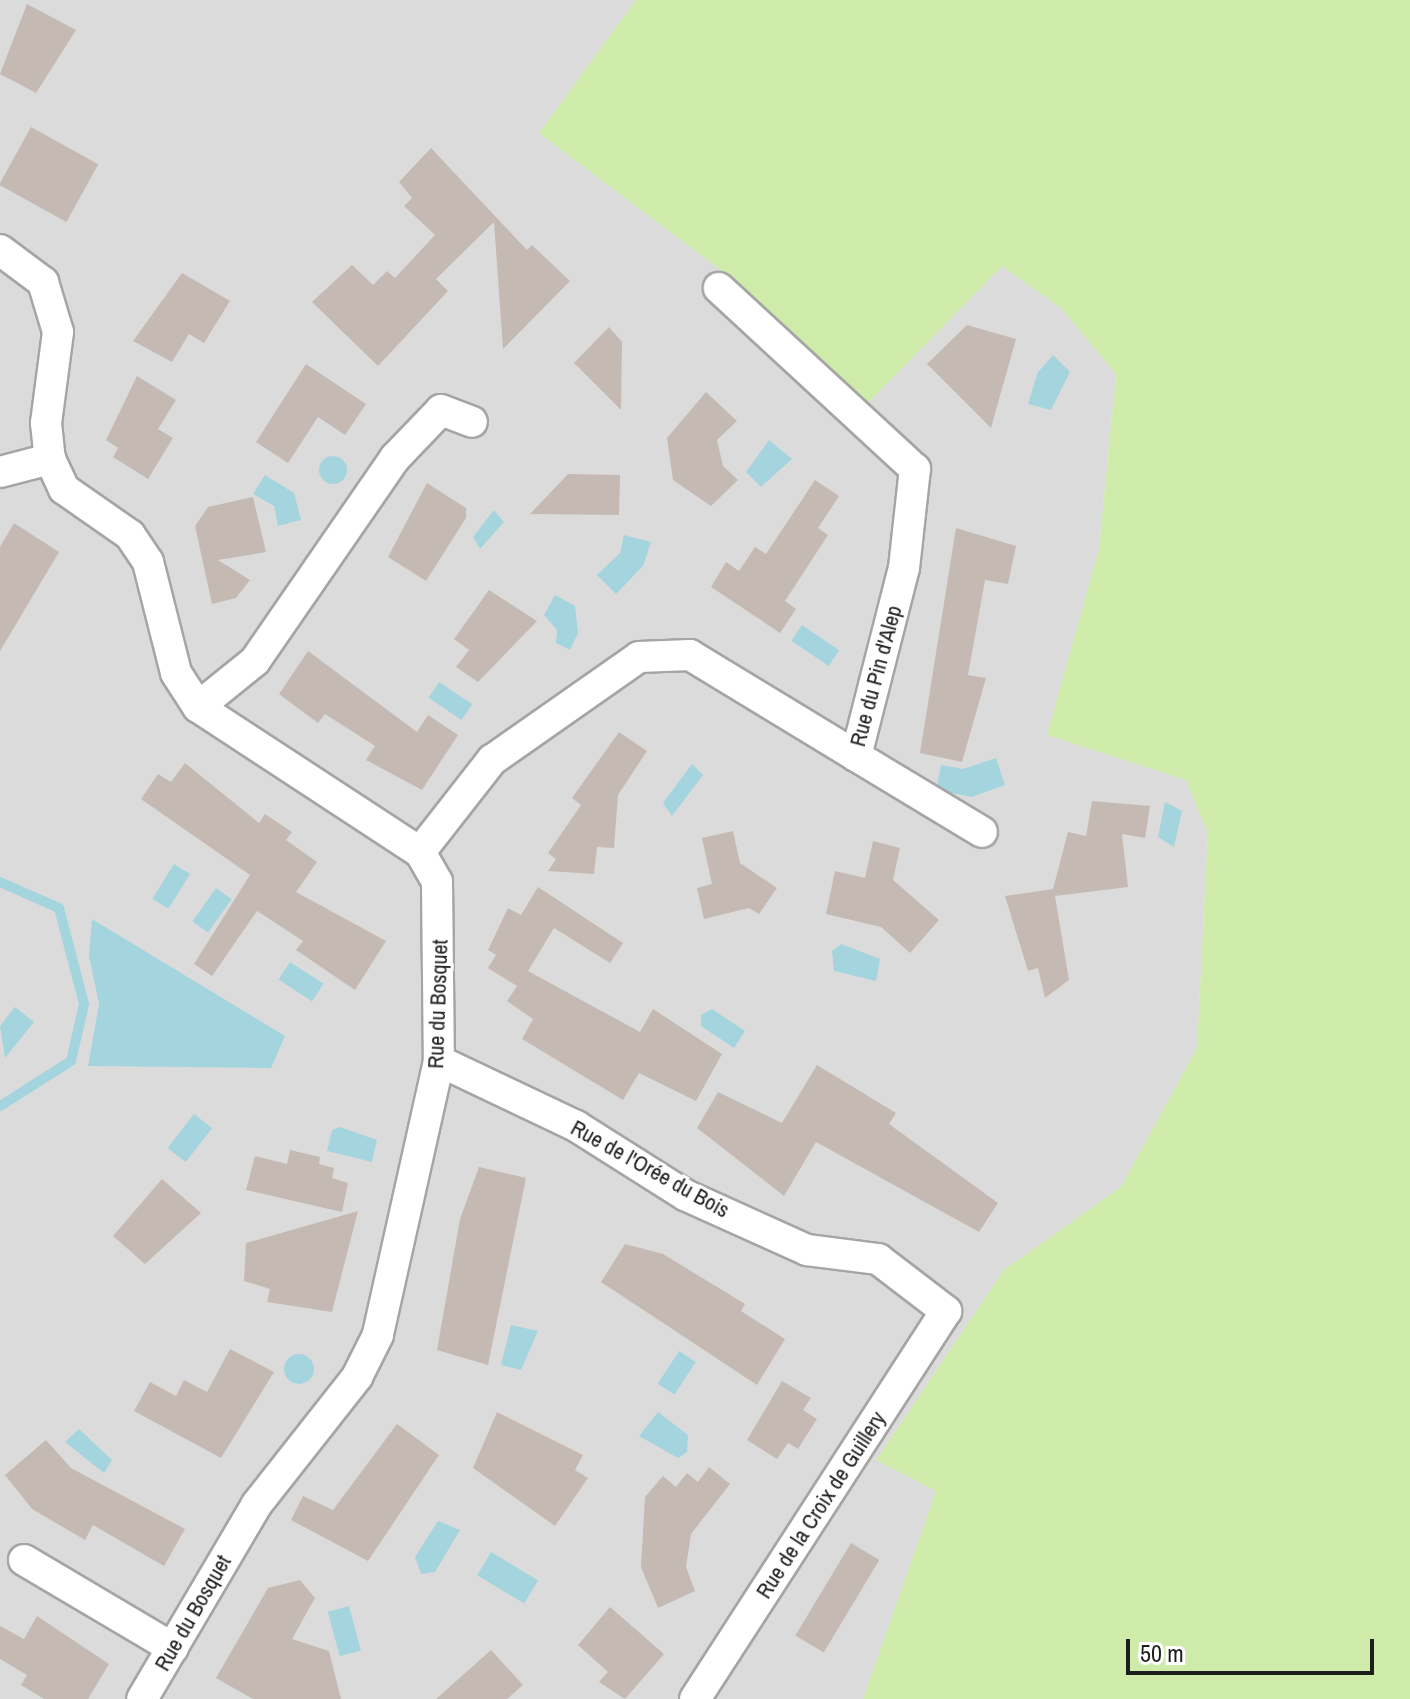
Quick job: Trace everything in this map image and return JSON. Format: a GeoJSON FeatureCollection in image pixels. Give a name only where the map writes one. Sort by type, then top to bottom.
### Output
{"type":"FeatureCollection","features":[{"type":"Feature","properties":{"kind":"street"},"geometry":{"type":"LineString","coordinates":[[0,250],[43,282],[58,332],[46,423],[50,459],[64,489],[130,535],[148,562],[176,673],[198,707],[420,852]]}},
{"type":"Feature","properties":{"kind":"street","name":"Rue du Pin d'Alep"},"geometry":{"type":"LineString","coordinates":[[420,852],[492,760],[639,657],[690,655],[856,756],[904,568],[915,469],[719,288]]}},
{"type":"Feature","properties":{"kind":"street"},"geometry":{"type":"LineString","coordinates":[[198,707],[255,661],[395,458],[441,410],[472,422]]}},
{"type":"Feature","properties":{"kind":"street"},"geometry":{"type":"LineString","coordinates":[[0,472],[50,459]]}},
{"type":"Feature","properties":{"kind":"street"},"geometry":{"type":"LineString","coordinates":[[856,756],[982,832]]}},
{"type":"Feature","properties":{"kind":"street","name":"Rue du Bosquet"},"geometry":{"type":"LineString","coordinates":[[142,1699],[257,1504],[357,1377],[378,1335],[439,1061],[441,927],[437,882],[420,852]]}},
{"type":"Feature","properties":{"kind":"street","name":"Rue de l'Orée du Bois"},"geometry":{"type":"LineString","coordinates":[[439,1061],[576,1126],[685,1195],[807,1250],[878,1259],[946,1311]]}},
{"type":"Feature","properties":{"kind":"street","name":"Rue de la Croix de Guillery"},"geometry":{"type":"LineString","coordinates":[[695,1699],[946,1311]]}},
{"type":"Feature","properties":{"kind":"street"},"geometry":{"type":"LineString","coordinates":[[24,1560],[173,1648]]}},
{"type":"Feature","properties":{"kind":"shaded area"},"geometry":{"type":"Polygon","coordinates":[[[0,0],[636,0],[539,133],[726,274],[866,405],[1002,266],[1061,308],[1116,373],[1099,549],[1047,735],[1186,780],[1208,833],[1197,1048],[1121,1187],[1004,1270],[876,1460],[937,1491],[863,1699],[0,1699],[0,0]]]}},
{"type":"Feature","properties":{"kind":"green space"},"geometry":{"type":"Polygon","coordinates":[[[636,0],[1410,0],[1410,1699],[863,1699],[936,1491],[876,1460],[1004,1270],[1121,1187],[1197,1048],[1208,833],[1186,780],[1047,735],[1099,549],[1116,374],[1061,308],[1002,266],[866,405],[726,274],[539,133],[636,0]]]}},
{"type":"Feature","properties":{"kind":"water"},"geometry":{"type":"Polygon","coordinates":[[[1053,355],[1070,372],[1051,410],[1028,404],[1038,372],[1053,355]]]}},
{"type":"Feature","properties":{"kind":"water"},"geometry":{"type":"Polygon","coordinates":[[[769,440],[792,459],[761,487],[746,472],[769,440]]]}},
{"type":"Feature","properties":{"kind":"water"},"geometry":{"type":"Polygon","coordinates":[[[333,456],[343,460],[347,470],[343,480],[333,484],[323,480],[319,470],[323,460],[333,456]]]}},
{"type":"Feature","properties":{"kind":"water"},"geometry":{"type":"Polygon","coordinates":[[[265,475],[294,493],[301,520],[278,526],[274,506],[253,494],[265,475]]]}},
{"type":"Feature","properties":{"kind":"water"},"geometry":{"type":"Polygon","coordinates":[[[494,510],[504,522],[480,549],[473,537],[494,510]]]}},
{"type":"Feature","properties":{"kind":"water"},"geometry":{"type":"Polygon","coordinates":[[[624,535],[651,542],[643,566],[616,594],[597,575],[620,553],[624,535]]]}},
{"type":"Feature","properties":{"kind":"water"},"geometry":{"type":"Polygon","coordinates":[[[555,595],[575,606],[578,633],[570,650],[556,643],[557,630],[544,615],[555,595]]]}},
{"type":"Feature","properties":{"kind":"water"},"geometry":{"type":"Polygon","coordinates":[[[802,625],[839,650],[829,666],[791,641],[802,625]]]}},
{"type":"Feature","properties":{"kind":"water"},"geometry":{"type":"Polygon","coordinates":[[[439,682],[472,704],[462,720],[428,698],[439,682]]]}},
{"type":"Feature","properties":{"kind":"water"},"geometry":{"type":"Polygon","coordinates":[[[996,758],[1005,785],[972,797],[936,790],[941,765],[963,769],[996,758]]]}},
{"type":"Feature","properties":{"kind":"water"},"geometry":{"type":"Polygon","coordinates":[[[692,764],[703,775],[672,816],[663,803],[692,764]]]}},
{"type":"Feature","properties":{"kind":"water"},"geometry":{"type":"Polygon","coordinates":[[[1165,802],[1182,811],[1174,847],[1158,837],[1165,802]]]}},
{"type":"Feature","properties":{"kind":"water"},"geometry":{"type":"Polygon","coordinates":[[[174,864],[190,874],[168,909],[152,899],[174,864]]]}},
{"type":"Feature","properties":{"kind":"water"},"geometry":{"type":"Polygon","coordinates":[[[216,888],[232,899],[208,932],[192,922],[216,888]]]}},
{"type":"Feature","properties":{"kind":"water"},"geometry":{"type":"Polygon","coordinates":[[[92,919],[285,1036],[271,1068],[88,1066],[99,1004],[89,956],[92,919]]]}},
{"type":"Feature","properties":{"kind":"water"},"geometry":{"type":"Polygon","coordinates":[[[841,944],[880,959],[876,981],[834,971],[832,951],[841,944]]]}},
{"type":"Feature","properties":{"kind":"water"},"geometry":{"type":"Polygon","coordinates":[[[290,962],[324,984],[312,1001],[279,980],[290,962]]]}},
{"type":"Feature","properties":{"kind":"water"},"geometry":{"type":"Polygon","coordinates":[[[15,1007],[34,1022],[5,1058],[0,1026],[15,1007]]]}},
{"type":"Feature","properties":{"kind":"water"},"geometry":{"type":"Polygon","coordinates":[[[712,1009],[745,1031],[734,1048],[701,1026],[701,1015],[712,1009]]]}},
{"type":"Feature","properties":{"kind":"water"},"geometry":{"type":"Polygon","coordinates":[[[194,1114],[212,1128],[186,1162],[168,1148],[194,1114]]]}},
{"type":"Feature","properties":{"kind":"water"},"geometry":{"type":"Polygon","coordinates":[[[340,1127],[377,1140],[372,1162],[327,1151],[332,1130],[340,1127]]]}},
{"type":"Feature","properties":{"kind":"water"},"geometry":{"type":"Polygon","coordinates":[[[511,1325],[538,1331],[521,1370],[501,1365],[511,1325]]]}},
{"type":"Feature","properties":{"kind":"water"},"geometry":{"type":"Polygon","coordinates":[[[679,1351],[696,1362],[675,1395],[658,1384],[679,1351]]]}},
{"type":"Feature","properties":{"kind":"water"},"geometry":{"type":"Polygon","coordinates":[[[299,1354],[305,1355],[313,1363],[313,1375],[305,1383],[299,1384],[293,1383],[285,1375],[284,1369],[285,1363],[293,1355],[299,1354]]]}},
{"type":"Feature","properties":{"kind":"water"},"geometry":{"type":"Polygon","coordinates":[[[658,1412],[688,1435],[687,1452],[678,1458],[639,1436],[658,1412]]]}},
{"type":"Feature","properties":{"kind":"water"},"geometry":{"type":"Polygon","coordinates":[[[79,1429],[112,1460],[104,1473],[65,1442],[79,1429]]]}},
{"type":"Feature","properties":{"kind":"water"},"geometry":{"type":"Polygon","coordinates":[[[438,1521],[460,1530],[435,1572],[421,1574],[415,1557],[438,1521]]]}},
{"type":"Feature","properties":{"kind":"water"},"geometry":{"type":"Polygon","coordinates":[[[491,1552],[538,1580],[524,1603],[477,1575],[491,1552]]]}},
{"type":"Feature","properties":{"kind":"water"},"geometry":{"type":"Polygon","coordinates":[[[349,1606],[361,1650],[340,1656],[328,1612],[349,1606]]]}},
{"type":"Feature","properties":{"kind":"building"},"geometry":{"type":"Polygon","coordinates":[[[27,4],[76,30],[36,93],[0,74],[27,4]]]}},
{"type":"Feature","properties":{"kind":"building"},"geometry":{"type":"Polygon","coordinates":[[[31,127],[98,164],[66,222],[0,185],[31,127]]]}},
{"type":"Feature","properties":{"kind":"building"},"geometry":{"type":"Polygon","coordinates":[[[431,148],[527,250],[532,245],[570,281],[503,349],[494,222],[436,279],[448,291],[378,366],[312,302],[352,265],[373,285],[387,271],[395,278],[435,235],[404,206],[412,198],[399,182],[431,148]]]}},
{"type":"Feature","properties":{"kind":"building"},"geometry":{"type":"Polygon","coordinates":[[[182,273],[230,301],[204,343],[189,334],[172,362],[133,341],[182,273]]]}},
{"type":"Feature","properties":{"kind":"building"},"geometry":{"type":"Polygon","coordinates":[[[967,325],[1016,339],[991,428],[927,364],[967,325]]]}},
{"type":"Feature","properties":{"kind":"building"},"geometry":{"type":"Polygon","coordinates":[[[609,327],[622,342],[621,410],[574,363],[609,327]]]}},
{"type":"Feature","properties":{"kind":"building"},"geometry":{"type":"Polygon","coordinates":[[[306,364],[366,404],[345,435],[318,417],[288,463],[256,442],[306,364]]]}},
{"type":"Feature","properties":{"kind":"building"},"geometry":{"type":"Polygon","coordinates":[[[137,376],[176,400],[158,429],[173,438],[148,479],[113,457],[118,448],[106,440],[137,376]]]}},
{"type":"Feature","properties":{"kind":"building"},"geometry":{"type":"Polygon","coordinates":[[[706,392],[737,421],[717,440],[723,466],[738,480],[711,506],[673,480],[667,438],[706,392]]]}},
{"type":"Feature","properties":{"kind":"building"},"geometry":{"type":"Polygon","coordinates":[[[568,474],[620,475],[619,515],[530,514],[568,474]]]}},
{"type":"Feature","properties":{"kind":"building"},"geometry":{"type":"Polygon","coordinates":[[[815,480],[839,496],[818,528],[828,535],[785,601],[796,609],[780,633],[711,587],[726,562],[739,571],[755,547],[766,554],[815,480]]]}},
{"type":"Feature","properties":{"kind":"building"},"geometry":{"type":"Polygon","coordinates":[[[427,483],[466,508],[466,518],[426,581],[388,557],[427,483]]]}},
{"type":"Feature","properties":{"kind":"building"},"geometry":{"type":"Polygon","coordinates":[[[253,497],[266,552],[218,560],[250,580],[236,598],[212,604],[195,526],[208,507],[253,497]]]}},
{"type":"Feature","properties":{"kind":"building"},"geometry":{"type":"Polygon","coordinates":[[[14,523],[59,552],[0,651],[0,547],[14,523]]]}},
{"type":"Feature","properties":{"kind":"building"},"geometry":{"type":"Polygon","coordinates":[[[956,528],[1016,546],[1008,584],[985,580],[968,675],[986,678],[962,762],[920,753],[956,528]]]}},
{"type":"Feature","properties":{"kind":"building"},"geometry":{"type":"Polygon","coordinates":[[[489,590],[537,621],[478,682],[456,667],[469,650],[454,639],[489,590]]]}},
{"type":"Feature","properties":{"kind":"building"},"geometry":{"type":"Polygon","coordinates":[[[308,651],[417,732],[428,715],[458,735],[422,790],[366,760],[375,746],[325,714],[318,723],[279,694],[308,651]]]}},
{"type":"Feature","properties":{"kind":"building"},"geometry":{"type":"Polygon","coordinates":[[[619,732],[647,751],[618,795],[614,848],[597,847],[594,874],[548,871],[556,859],[548,853],[581,805],[572,798],[619,732]]]}},
{"type":"Feature","properties":{"kind":"building"},"geometry":{"type":"Polygon","coordinates":[[[185,763],[259,823],[265,814],[292,832],[286,840],[317,862],[296,892],[386,941],[355,990],[296,950],[303,941],[257,911],[212,976],[194,964],[250,875],[141,799],[158,774],[171,782],[185,763]]]}},
{"type":"Feature","properties":{"kind":"building"},"geometry":{"type":"Polygon","coordinates":[[[1092,801],[1150,806],[1145,838],[1122,834],[1128,887],[1055,896],[1069,980],[1045,998],[1038,968],[1028,971],[1005,896],[1053,889],[1068,832],[1086,836],[1092,801]]]}},
{"type":"Feature","properties":{"kind":"building"},"geometry":{"type":"Polygon","coordinates":[[[733,831],[740,863],[777,888],[759,914],[749,908],[704,919],[697,888],[712,884],[702,838],[733,831]]]}},
{"type":"Feature","properties":{"kind":"building"},"geometry":{"type":"Polygon","coordinates":[[[873,841],[900,848],[893,880],[939,920],[910,953],[881,927],[826,914],[835,871],[865,878],[873,841]]]}},
{"type":"Feature","properties":{"kind":"building"},"geometry":{"type":"Polygon","coordinates":[[[538,887],[623,943],[610,963],[554,928],[528,971],[640,1032],[653,1009],[722,1054],[696,1101],[639,1073],[623,1100],[522,1039],[533,1019],[507,1001],[517,986],[488,968],[496,955],[488,950],[508,908],[521,915],[538,887]]]}},
{"type":"Feature","properties":{"kind":"building"},"geometry":{"type":"Polygon","coordinates":[[[817,1065],[896,1113],[889,1124],[998,1203],[979,1232],[816,1142],[784,1196],[697,1128],[718,1092],[782,1123],[817,1065]]]}},
{"type":"Feature","properties":{"kind":"building"},"geometry":{"type":"Polygon","coordinates":[[[290,1150],[320,1157],[319,1164],[334,1168],[332,1178],[348,1183],[342,1212],[246,1190],[255,1156],[287,1164],[290,1150]]]}},
{"type":"Feature","properties":{"kind":"building"},"geometry":{"type":"Polygon","coordinates":[[[479,1167],[526,1178],[488,1365],[437,1350],[460,1219],[479,1167]]]}},
{"type":"Feature","properties":{"kind":"building"},"geometry":{"type":"Polygon","coordinates":[[[162,1179],[201,1213],[145,1264],[113,1236],[162,1179]]]}},
{"type":"Feature","properties":{"kind":"building"},"geometry":{"type":"Polygon","coordinates":[[[358,1211],[332,1312],[267,1302],[270,1289],[244,1281],[246,1243],[358,1211]]]}},
{"type":"Feature","properties":{"kind":"building"},"geometry":{"type":"Polygon","coordinates":[[[625,1244],[663,1254],[745,1304],[741,1311],[785,1339],[757,1385],[601,1282],[625,1244]]]}},
{"type":"Feature","properties":{"kind":"building"},"geometry":{"type":"Polygon","coordinates":[[[230,1349],[274,1372],[221,1458],[134,1411],[150,1382],[176,1396],[184,1380],[207,1392],[230,1349]]]}},
{"type":"Feature","properties":{"kind":"building"},"geometry":{"type":"Polygon","coordinates":[[[782,1381],[811,1398],[803,1410],[817,1419],[798,1449],[788,1443],[777,1459],[747,1440],[782,1381]]]}},
{"type":"Feature","properties":{"kind":"building"},"geometry":{"type":"Polygon","coordinates":[[[497,1412],[583,1455],[575,1470],[588,1478],[555,1526],[473,1468],[497,1412]]]}},
{"type":"Feature","properties":{"kind":"building"},"geometry":{"type":"Polygon","coordinates":[[[397,1424],[439,1455],[368,1561],[291,1520],[303,1496],[333,1510],[397,1424]]]}},
{"type":"Feature","properties":{"kind":"building"},"geometry":{"type":"Polygon","coordinates":[[[46,1440],[71,1468],[185,1529],[164,1566],[93,1525],[85,1540],[32,1509],[5,1475],[46,1440]]]}},
{"type":"Feature","properties":{"kind":"building"},"geometry":{"type":"Polygon","coordinates":[[[709,1467],[730,1484],[691,1534],[686,1567],[695,1591],[658,1608],[641,1567],[645,1497],[663,1476],[676,1487],[687,1473],[698,1482],[709,1467]]]}},
{"type":"Feature","properties":{"kind":"building"},"geometry":{"type":"Polygon","coordinates":[[[851,1543],[879,1560],[824,1653],[795,1636],[851,1543]]]}},
{"type":"Feature","properties":{"kind":"building"},"geometry":{"type":"Polygon","coordinates":[[[300,1580],[315,1598],[292,1639],[329,1651],[341,1699],[253,1699],[216,1678],[268,1588],[300,1580]]]}},
{"type":"Feature","properties":{"kind":"building"},"geometry":{"type":"Polygon","coordinates":[[[610,1607],[664,1654],[625,1699],[599,1682],[608,1672],[578,1645],[610,1607]]]}},
{"type":"Feature","properties":{"kind":"building"},"geometry":{"type":"Polygon","coordinates":[[[37,1616],[109,1664],[88,1699],[44,1699],[21,1685],[27,1675],[0,1659],[0,1626],[24,1639],[37,1616]]]}},
{"type":"Feature","properties":{"kind":"building"},"geometry":{"type":"Polygon","coordinates":[[[491,1650],[523,1685],[507,1699],[436,1699],[491,1650]]]}},
{"type":"Feature","properties":{"kind":"waterway"},"geometry":{"type":"LineString","coordinates":[[0,882],[59,908],[84,1004],[71,1061],[0,1106]]}}]}
